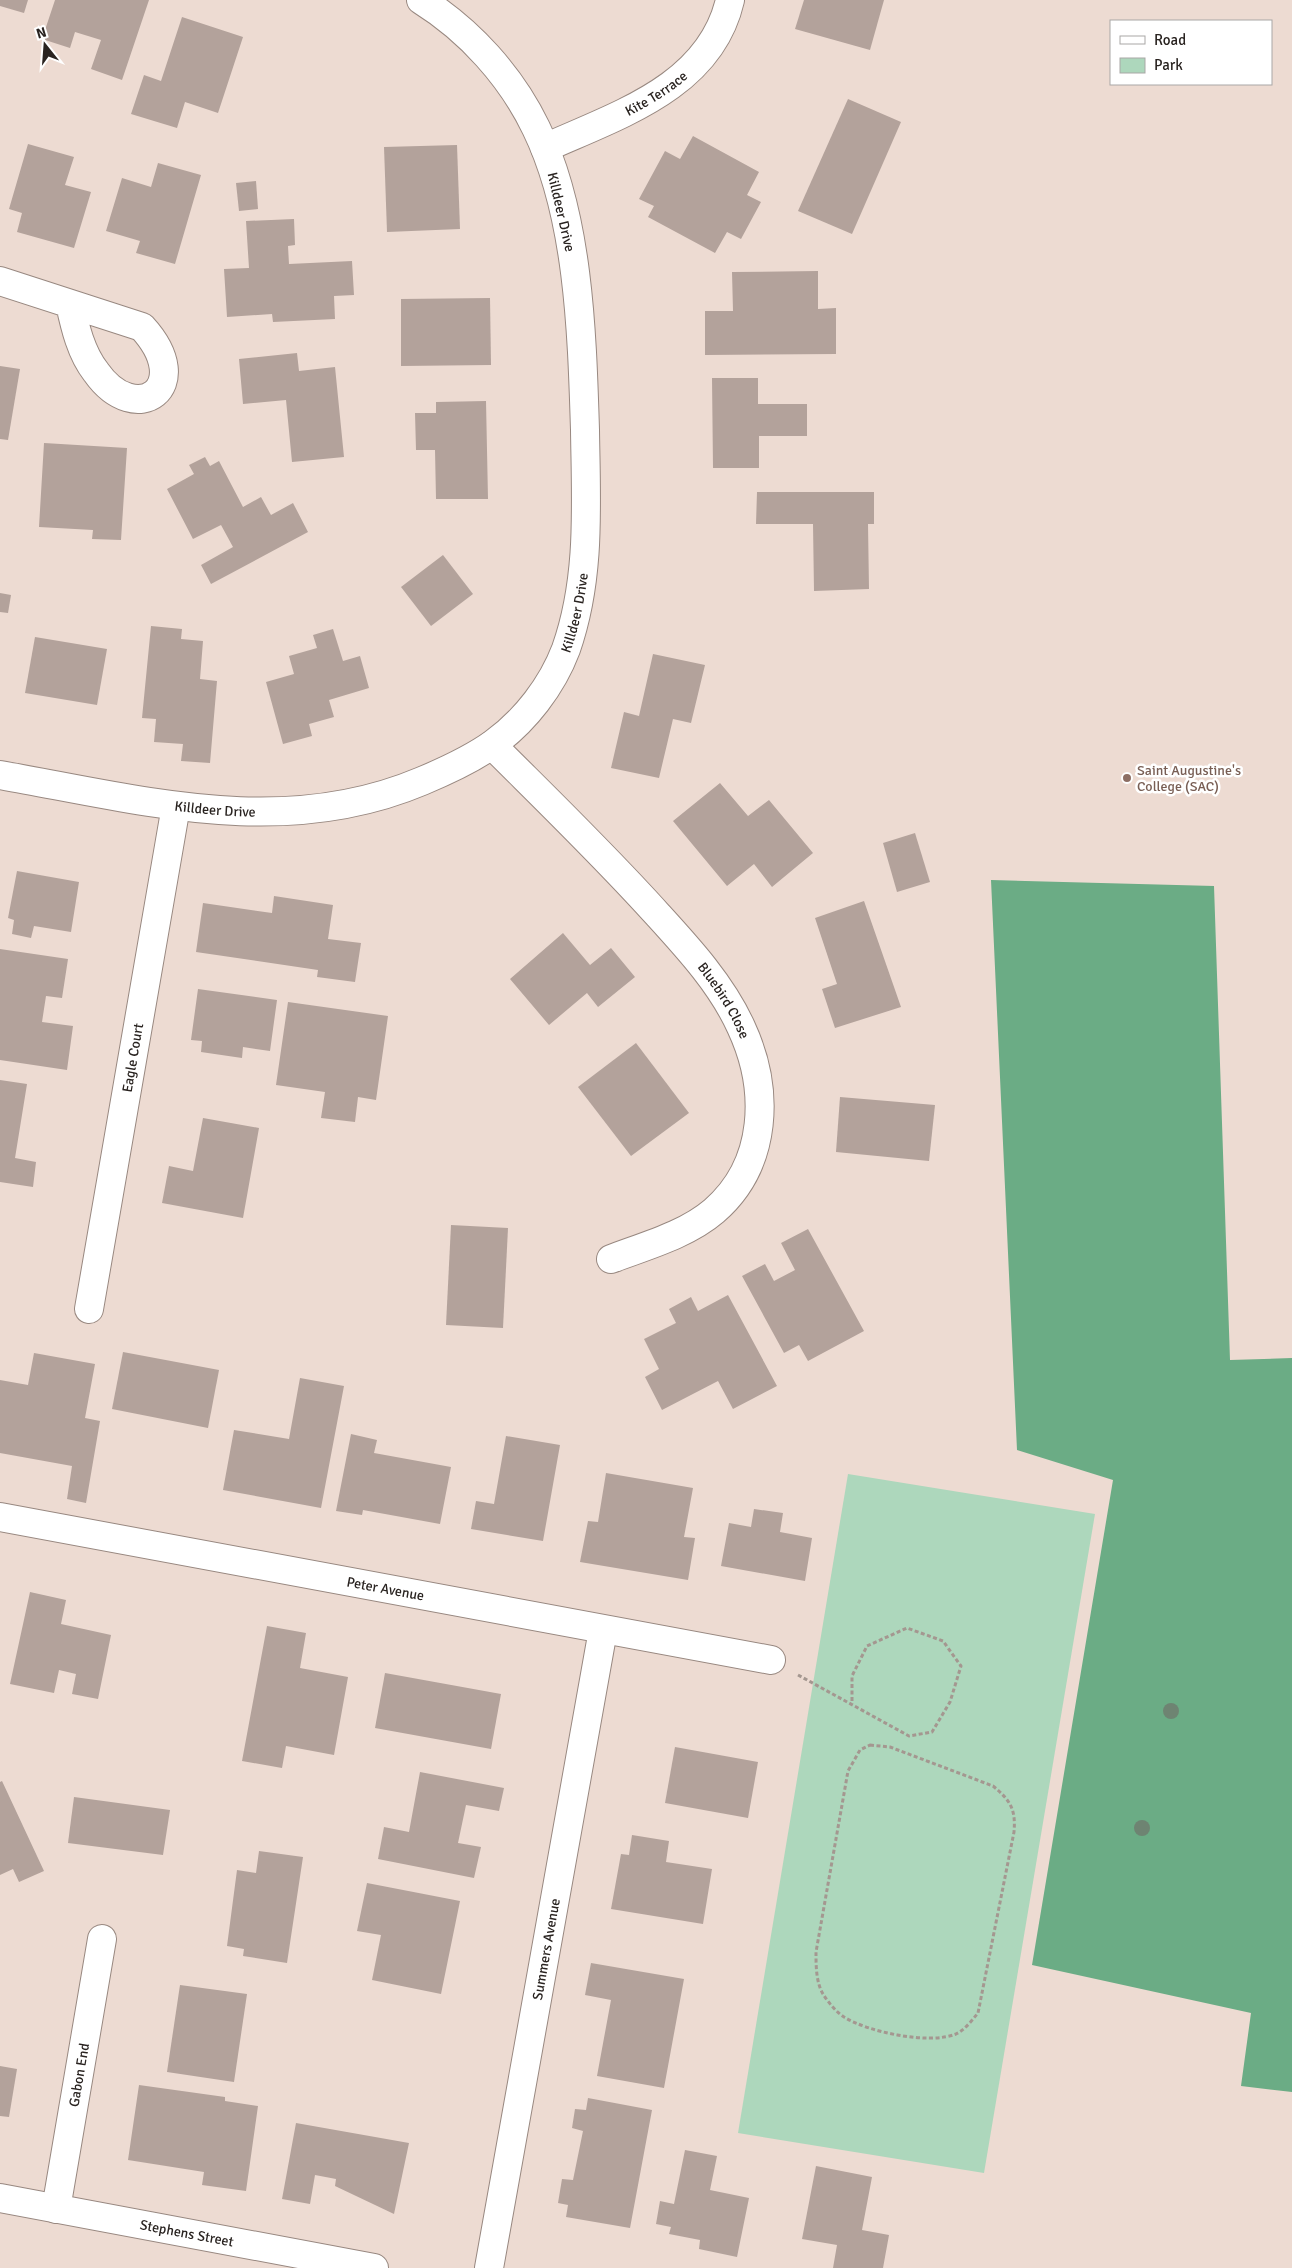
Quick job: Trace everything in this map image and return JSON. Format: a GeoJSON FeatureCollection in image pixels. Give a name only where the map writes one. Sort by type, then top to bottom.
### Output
{"type":"FeatureCollection","features":[{"type":"Feature","properties":{"kind":"street","name":"Killdeer Drive"},"geometry":{"type":"LineString","coordinates":[[0,775],[176,806],[273,813],[314,811],[353,805],[390,795],[442,773],[492,745],[513,727],[536,702],[552,679],[565,652],[579,603],[585,560],[587,525],[583,347],[568,232],[545,148],[521,102],[489,59],[446,16],[421,0]]}},
{"type":"Feature","properties":{"kind":"street","name":"Kite Terrace"},"geometry":{"type":"LineString","coordinates":[[545,148],[635,108],[672,84],[693,67],[708,50],[719,33],[730,0]]}},
{"type":"Feature","properties":{"kind":"street"},"geometry":{"type":"LineString","coordinates":[[0,281],[70,304]]}},
{"type":"Feature","properties":{"kind":"street","name":"Bluebird Close"},"geometry":{"type":"LineString","coordinates":[[492,745],[608,859],[690,951],[718,988],[741,1027],[757,1074],[761,1110],[753,1152],[746,1170],[724,1201],[713,1212],[684,1230],[611,1259]]}},
{"type":"Feature","properties":{"kind":"street","name":"Eagle Court"},"geometry":{"type":"LineString","coordinates":[[89,1309],[176,806]]}},
{"type":"Feature","properties":{"kind":"street","name":"Peter Avenue"},"geometry":{"type":"LineString","coordinates":[[0,1517],[771,1660]]}},
{"type":"Feature","properties":{"kind":"street","name":"Summers Avenue"},"geometry":{"type":"LineString","coordinates":[[489,2268],[603,1630]]}},
{"type":"Feature","properties":{"kind":"street","name":"Gabon End"},"geometry":{"type":"LineString","coordinates":[[56,2209],[102,1940]]}},
{"type":"Feature","properties":{"kind":"street","name":"Stephens Street"},"geometry":{"type":"LineString","coordinates":[[0,2198],[374,2268]]}},
{"type":"Feature","properties":{"kind":"path"},"geometry":{"type":"LineString","coordinates":[[771,1660],[909,1736],[932,1732],[950,1702],[961,1666],[944,1642],[907,1628],[867,1646],[852,1676],[852,1704]]}},
{"type":"Feature","properties":{"kind":"path"},"geometry":{"type":"LineString","coordinates":[[870,1746],[890,1747],[993,1786],[1006,1796],[1016,1816],[978,2013],[958,2033],[945,2037],[930,2039],[914,2038],[856,2023],[842,2016],[831,2005],[822,1993],[818,1980],[816,1952],[848,1771],[860,1750],[870,1746]]}},
{"type":"Feature","properties":{"kind":"green space"},"geometry":{"type":"Polygon","coordinates":[[[991,880],[1214,886],[1230,1360],[1292,1358],[1292,2092],[1241,2086],[1251,2013],[1032,1965],[1113,1480],[1017,1450],[991,880]]]}},
{"type":"Feature","properties":{"kind":"green space"},"geometry":{"type":"Polygon","coordinates":[[[848,1474],[1095,1514],[984,2173],[738,2133],[848,1474]]]}},
{"type":"Feature","properties":{"kind":"building"},"geometry":{"type":"Polygon","coordinates":[[[0,0],[28,0],[24,13],[0,6],[0,0]]]}},
{"type":"Feature","properties":{"kind":"building"},"geometry":{"type":"Polygon","coordinates":[[[55,0],[149,0],[122,80],[91,69],[101,40],[75,32],[70,48],[42,39],[55,0]]]}},
{"type":"Feature","properties":{"kind":"building"},"geometry":{"type":"Polygon","coordinates":[[[804,0],[884,0],[870,50],[795,29],[804,0]]]}},
{"type":"Feature","properties":{"kind":"building"},"geometry":{"type":"Polygon","coordinates":[[[182,17],[243,37],[218,113],[185,102],[177,128],[131,114],[144,75],[161,81],[182,17]]]}},
{"type":"Feature","properties":{"kind":"building"},"geometry":{"type":"Polygon","coordinates":[[[848,99],[901,122],[852,234],[798,211],[848,99]]]}},
{"type":"Feature","properties":{"kind":"building"},"geometry":{"type":"Polygon","coordinates":[[[693,136],[759,172],[747,195],[761,202],[741,239],[727,232],[715,253],[648,217],[654,206],[639,199],[665,151],[680,159],[693,136]]]}},
{"type":"Feature","properties":{"kind":"building"},"geometry":{"type":"Polygon","coordinates":[[[28,144],[74,157],[65,185],[91,192],[74,248],[17,232],[22,213],[9,209],[28,144]]]}},
{"type":"Feature","properties":{"kind":"building"},"geometry":{"type":"Polygon","coordinates":[[[457,145],[460,229],[387,232],[384,147],[457,145]]]}},
{"type":"Feature","properties":{"kind":"building"},"geometry":{"type":"Polygon","coordinates":[[[158,163],[201,175],[175,264],[136,253],[140,241],[106,231],[122,178],[151,187],[158,163]]]}},
{"type":"Feature","properties":{"kind":"building"},"geometry":{"type":"Polygon","coordinates":[[[256,181],[258,209],[239,211],[236,183],[256,181]]]}},
{"type":"Feature","properties":{"kind":"building"},"geometry":{"type":"Polygon","coordinates":[[[294,219],[295,245],[288,246],[289,264],[352,261],[354,295],[334,296],[335,319],[273,322],[272,314],[227,317],[224,269],[249,268],[246,221],[294,219]]]}},
{"type":"Feature","properties":{"kind":"building"},"geometry":{"type":"Polygon","coordinates":[[[818,271],[818,309],[836,308],[836,354],[705,355],[705,311],[733,311],[732,272],[818,271]]]}},
{"type":"Feature","properties":{"kind":"building"},"geometry":{"type":"Polygon","coordinates":[[[490,298],[491,365],[401,366],[401,299],[490,298]]]}},
{"type":"Feature","properties":{"kind":"building"},"geometry":{"type":"Polygon","coordinates":[[[297,353],[299,371],[335,367],[344,457],[292,462],[286,400],[243,404],[239,359],[297,353]]]}},
{"type":"Feature","properties":{"kind":"building"},"geometry":{"type":"Polygon","coordinates":[[[0,366],[20,369],[8,440],[0,439],[0,366]]]}},
{"type":"Feature","properties":{"kind":"building"},"geometry":{"type":"Polygon","coordinates":[[[712,378],[758,378],[758,404],[807,404],[807,436],[759,436],[759,468],[713,468],[712,378]]]}},
{"type":"Feature","properties":{"kind":"building"},"geometry":{"type":"Polygon","coordinates":[[[486,401],[488,499],[436,499],[435,450],[416,450],[415,413],[436,413],[436,402],[486,401]]]}},
{"type":"Feature","properties":{"kind":"building"},"geometry":{"type":"Polygon","coordinates":[[[44,443],[127,448],[121,540],[92,539],[93,530],[39,527],[44,443]]]}},
{"type":"Feature","properties":{"kind":"building"},"geometry":{"type":"Polygon","coordinates":[[[205,457],[210,466],[219,461],[243,507],[261,497],[271,515],[293,503],[308,532],[211,584],[201,565],[233,547],[221,525],[193,539],[167,489],[194,474],[189,465],[205,457]]]}},
{"type":"Feature","properties":{"kind":"building"},"geometry":{"type":"Polygon","coordinates":[[[757,492],[874,492],[874,524],[868,524],[869,589],[814,591],[813,524],[756,524],[757,492]]]}},
{"type":"Feature","properties":{"kind":"building"},"geometry":{"type":"Polygon","coordinates":[[[443,555],[473,594],[431,626],[401,587],[443,555]]]}},
{"type":"Feature","properties":{"kind":"building"},"geometry":{"type":"Polygon","coordinates":[[[0,593],[11,595],[8,613],[0,612],[0,593]]]}},
{"type":"Feature","properties":{"kind":"building"},"geometry":{"type":"Polygon","coordinates":[[[151,626],[182,629],[181,639],[203,641],[200,679],[217,681],[210,763],[181,761],[183,744],[154,742],[156,719],[142,718],[151,626]]]}},
{"type":"Feature","properties":{"kind":"building"},"geometry":{"type":"Polygon","coordinates":[[[333,629],[343,661],[360,656],[369,688],[329,700],[334,717],[309,724],[312,736],[283,744],[266,682],[294,674],[289,656],[317,648],[313,635],[333,629]]]}},
{"type":"Feature","properties":{"kind":"building"},"geometry":{"type":"Polygon","coordinates":[[[35,637],[107,649],[97,705],[25,693],[35,637]]]}},
{"type":"Feature","properties":{"kind":"building"},"geometry":{"type":"Polygon","coordinates":[[[653,654],[705,665],[691,723],[673,719],[659,778],[611,768],[624,712],[639,716],[653,654]]]}},
{"type":"Feature","properties":{"kind":"building"},"geometry":{"type":"Polygon","coordinates":[[[720,783],[748,816],[769,800],[813,853],[772,887],[754,864],[727,886],[673,821],[720,783]]]}},
{"type":"Feature","properties":{"kind":"building"},"geometry":{"type":"Polygon","coordinates":[[[915,833],[930,882],[897,892],[883,843],[915,833]]]}},
{"type":"Feature","properties":{"kind":"building"},"geometry":{"type":"Polygon","coordinates":[[[17,871],[79,882],[71,932],[34,926],[31,938],[12,934],[14,920],[8,918],[17,871]]]}},
{"type":"Feature","properties":{"kind":"building"},"geometry":{"type":"Polygon","coordinates":[[[274,896],[333,905],[328,939],[361,943],[355,982],[317,977],[318,970],[196,952],[203,903],[272,913],[274,896]]]}},
{"type":"Feature","properties":{"kind":"building"},"geometry":{"type":"Polygon","coordinates":[[[864,901],[901,1007],[835,1028],[822,989],[837,984],[815,918],[864,901]]]}},
{"type":"Feature","properties":{"kind":"building"},"geometry":{"type":"Polygon","coordinates":[[[563,933],[590,965],[611,948],[635,977],[598,1007],[587,993],[549,1025],[510,979],[563,933]]]}},
{"type":"Feature","properties":{"kind":"building"},"geometry":{"type":"Polygon","coordinates":[[[0,949],[68,959],[62,998],[46,996],[42,1022],[73,1026],[67,1070],[0,1060],[0,949]]]}},
{"type":"Feature","properties":{"kind":"building"},"geometry":{"type":"Polygon","coordinates":[[[198,989],[277,1000],[270,1051],[243,1047],[242,1058],[201,1052],[202,1041],[191,1040],[198,989]]]}},
{"type":"Feature","properties":{"kind":"building"},"geometry":{"type":"Polygon","coordinates":[[[288,1002],[388,1016],[376,1100],[358,1097],[355,1122],[321,1118],[325,1092],[276,1085],[288,1002]]]}},
{"type":"Feature","properties":{"kind":"building"},"geometry":{"type":"Polygon","coordinates":[[[636,1043],[689,1113],[631,1156],[578,1087],[636,1043]]]}},
{"type":"Feature","properties":{"kind":"building"},"geometry":{"type":"Polygon","coordinates":[[[0,1080],[27,1084],[15,1158],[36,1162],[33,1187],[0,1182],[0,1080]]]}},
{"type":"Feature","properties":{"kind":"building"},"geometry":{"type":"Polygon","coordinates":[[[840,1097],[935,1105],[929,1161],[836,1152],[840,1097]]]}},
{"type":"Feature","properties":{"kind":"building"},"geometry":{"type":"Polygon","coordinates":[[[203,1118],[259,1128],[243,1218],[162,1203],[169,1166],[193,1171],[203,1118]]]}},
{"type":"Feature","properties":{"kind":"building"},"geometry":{"type":"Polygon","coordinates":[[[451,1225],[508,1228],[503,1328],[446,1325],[451,1225]]]}},
{"type":"Feature","properties":{"kind":"building"},"geometry":{"type":"Polygon","coordinates":[[[808,1229],[864,1331],[808,1361],[799,1345],[784,1353],[742,1276],[765,1264],[774,1281],[795,1270],[781,1243],[808,1229]]]}},
{"type":"Feature","properties":{"kind":"building"},"geometry":{"type":"Polygon","coordinates":[[[728,1295],[777,1386],[733,1409],[718,1381],[662,1410],[645,1377],[659,1369],[644,1339],[676,1323],[669,1309],[691,1297],[698,1311],[728,1295]]]}},
{"type":"Feature","properties":{"kind":"building"},"geometry":{"type":"Polygon","coordinates":[[[123,1352],[219,1370],[208,1428],[112,1409],[123,1352]]]}},
{"type":"Feature","properties":{"kind":"building"},"geometry":{"type":"Polygon","coordinates":[[[34,1353],[95,1364],[85,1418],[100,1421],[86,1503],[67,1499],[72,1466],[0,1453],[0,1380],[28,1385],[34,1353]]]}},
{"type":"Feature","properties":{"kind":"building"},"geometry":{"type":"Polygon","coordinates":[[[300,1378],[344,1386],[321,1508],[223,1490],[234,1430],[289,1439],[300,1378]]]}},
{"type":"Feature","properties":{"kind":"building"},"geometry":{"type":"Polygon","coordinates":[[[351,1434],[377,1440],[374,1453],[451,1467],[440,1524],[363,1510],[362,1515],[336,1511],[351,1434]]]}},
{"type":"Feature","properties":{"kind":"building"},"geometry":{"type":"Polygon","coordinates":[[[506,1436],[560,1445],[543,1541],[471,1529],[476,1501],[494,1504],[506,1436]]]}},
{"type":"Feature","properties":{"kind":"building"},"geometry":{"type":"Polygon","coordinates":[[[606,1473],[693,1488],[684,1537],[695,1538],[688,1580],[580,1562],[588,1521],[598,1522],[606,1473]]]}},
{"type":"Feature","properties":{"kind":"building"},"geometry":{"type":"Polygon","coordinates":[[[754,1509],[783,1513],[780,1532],[812,1538],[805,1581],[721,1566],[729,1523],[751,1527],[754,1509]]]}},
{"type":"Feature","properties":{"kind":"building"},"geometry":{"type":"Polygon","coordinates":[[[30,1592],[66,1600],[61,1624],[111,1635],[98,1699],[72,1694],[76,1674],[59,1670],[54,1693],[10,1684],[30,1592]]]}},
{"type":"Feature","properties":{"kind":"building"},"geometry":{"type":"Polygon","coordinates":[[[267,1626],[306,1633],[300,1668],[348,1677],[334,1755],[286,1746],[282,1768],[242,1761],[267,1626]]]}},
{"type":"Feature","properties":{"kind":"building"},"geometry":{"type":"Polygon","coordinates":[[[385,1673],[501,1694],[491,1749],[375,1728],[385,1673]]]}},
{"type":"Feature","properties":{"kind":"building"},"geometry":{"type":"Polygon","coordinates":[[[675,1747],[758,1762],[748,1818],[665,1803],[675,1747]]]}},
{"type":"Feature","properties":{"kind":"building"},"geometry":{"type":"Polygon","coordinates":[[[420,1772],[504,1788],[499,1811],[466,1805],[458,1843],[481,1847],[474,1878],[378,1859],[384,1827],[409,1832],[420,1772]]]}},
{"type":"Feature","properties":{"kind":"building"},"geometry":{"type":"Polygon","coordinates":[[[2,1781],[44,1871],[19,1882],[13,1869],[0,1875],[0,1782],[2,1781]]]}},
{"type":"Feature","properties":{"kind":"building"},"geometry":{"type":"Polygon","coordinates":[[[74,1797],[170,1810],[163,1855],[68,1843],[74,1797]]]}},
{"type":"Feature","properties":{"kind":"building"},"geometry":{"type":"Polygon","coordinates":[[[632,1835],[669,1841],[666,1862],[712,1869],[703,1924],[611,1909],[621,1854],[629,1855],[632,1835]]]}},
{"type":"Feature","properties":{"kind":"building"},"geometry":{"type":"Polygon","coordinates":[[[259,1851],[303,1857],[287,1963],[243,1956],[244,1949],[227,1946],[237,1870],[256,1873],[259,1851]]]}},
{"type":"Feature","properties":{"kind":"building"},"geometry":{"type":"Polygon","coordinates":[[[367,1883],[460,1901],[441,1994],[372,1980],[381,1935],[357,1931],[367,1883]]]}},
{"type":"Feature","properties":{"kind":"building"},"geometry":{"type":"Polygon","coordinates":[[[591,1963],[684,1979],[664,2088],[597,2076],[611,2000],[585,1995],[591,1963]]]}},
{"type":"Feature","properties":{"kind":"building"},"geometry":{"type":"Polygon","coordinates":[[[180,1985],[247,1994],[234,2082],[167,2072],[180,1985]]]}},
{"type":"Feature","properties":{"kind":"building"},"geometry":{"type":"Polygon","coordinates":[[[0,2066],[17,2069],[9,2117],[0,2116],[0,2066]]]}},
{"type":"Feature","properties":{"kind":"building"},"geometry":{"type":"Polygon","coordinates":[[[139,2085],[225,2097],[225,2101],[258,2106],[246,2191],[202,2185],[204,2172],[128,2160],[139,2085]]]}},
{"type":"Feature","properties":{"kind":"building"},"geometry":{"type":"Polygon","coordinates":[[[588,2098],[652,2110],[630,2228],[566,2217],[568,2205],[558,2203],[562,2179],[573,2180],[583,2131],[572,2128],[575,2109],[586,2110],[588,2098]]]}},
{"type":"Feature","properties":{"kind":"building"},"geometry":{"type":"Polygon","coordinates":[[[296,2123],[409,2143],[394,2214],[335,2186],[336,2179],[315,2175],[310,2204],[282,2199],[296,2123]]]}},
{"type":"Feature","properties":{"kind":"building"},"geometry":{"type":"Polygon","coordinates":[[[685,2150],[717,2156],[710,2190],[749,2198],[737,2257],[699,2249],[700,2240],[669,2234],[671,2227],[656,2224],[660,2201],[674,2204],[685,2150]]]}},
{"type":"Feature","properties":{"kind":"building"},"geometry":{"type":"Polygon","coordinates":[[[816,2166],[872,2177],[862,2230],[889,2235],[883,2268],[833,2268],[837,2245],[802,2239],[816,2166]]]}},
{"type":"Feature","properties":{"kind":"place","name":"Saint Augustine's College (SAC)"},"geometry":{"type":"Point","coordinates":[1127,778]}}]}
